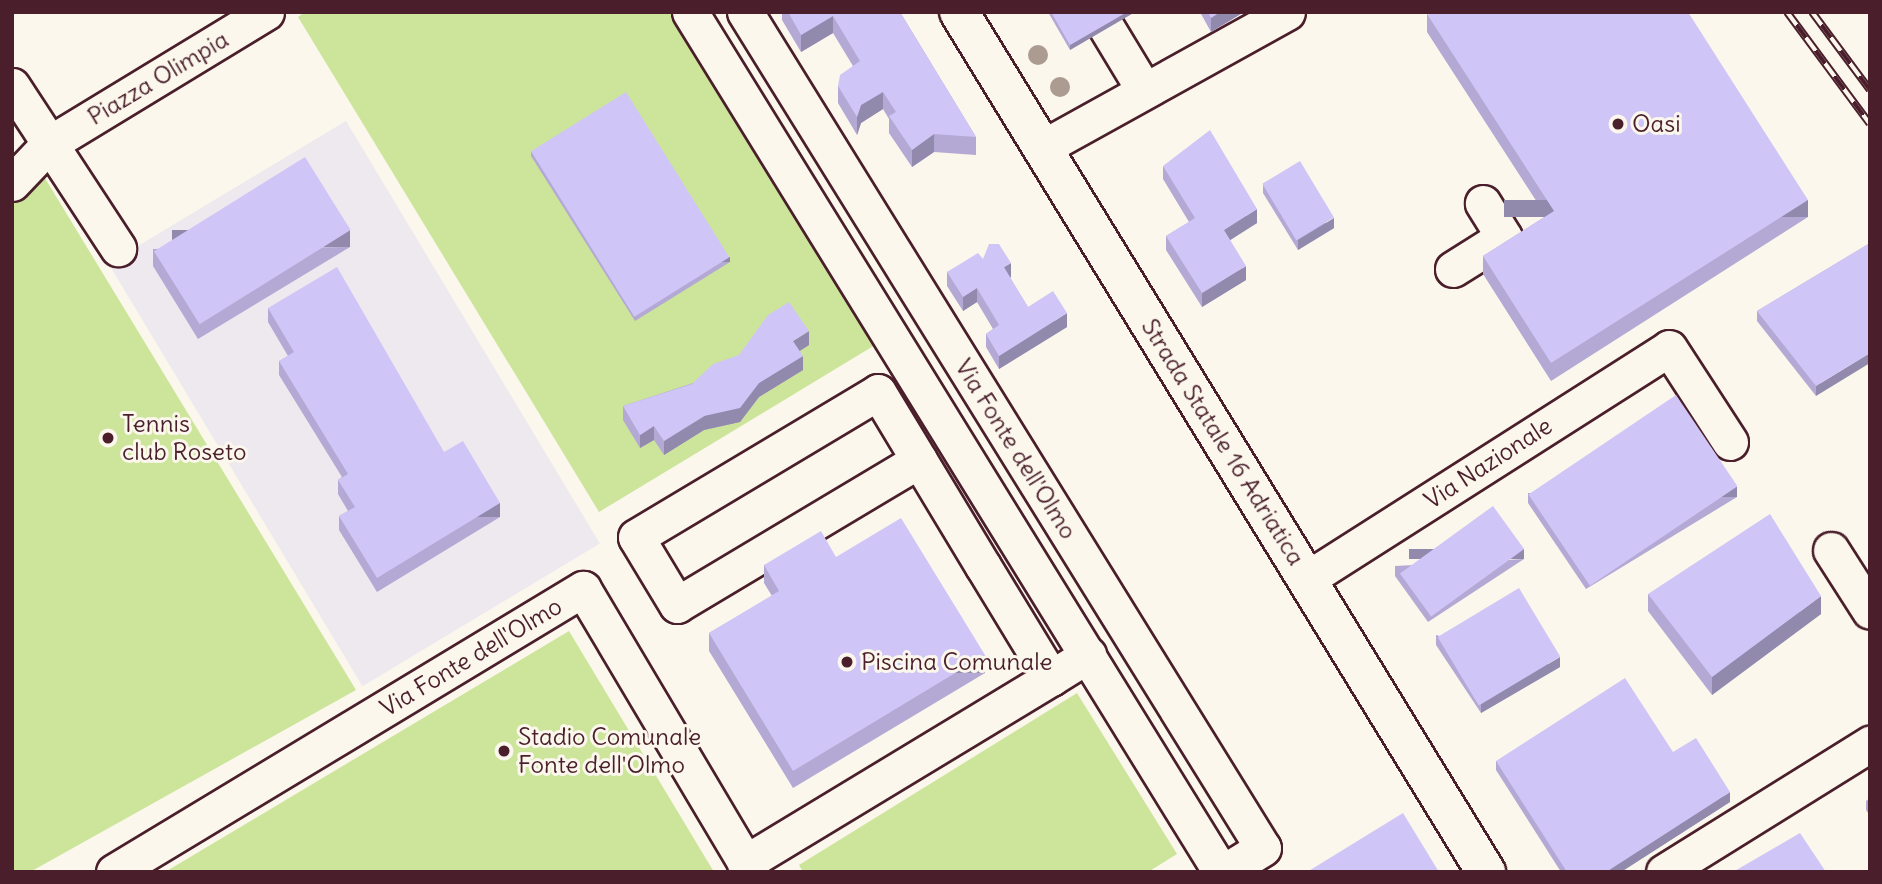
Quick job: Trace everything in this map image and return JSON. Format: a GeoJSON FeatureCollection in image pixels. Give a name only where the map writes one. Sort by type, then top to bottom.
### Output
{"type":"FeatureCollection","features":[{"type":"Feature","properties":{"kind":"main road","name":"Strada Statale 16 Adriatica"},"geometry":{"type":"LineString","coordinates":[[959,12],[1486,872]]}},
{"type":"Feature","properties":{"kind":"street","name":"Piazza Olimpia"},"geometry":{"type":"LineString","coordinates":[[49,144],[266,12]]}},
{"type":"Feature","properties":{"kind":"street","name":"Via Fonte dell'Olmo"},"geometry":{"type":"LineString","coordinates":[[690,12],[1223,872],[1263,848],[745,12]]}},
{"type":"Feature","properties":{"kind":"street"},"geometry":{"type":"LineString","coordinates":[[1097,12],[1143,88]]}},
{"type":"Feature","properties":{"kind":"street"},"geometry":{"type":"LineString","coordinates":[[1042,148],[1143,88],[1195,67],[1287,12]]}},
{"type":"Feature","properties":{"kind":"street"},"geometry":{"type":"LineString","coordinates":[[12,86],[118,248]]}},
{"type":"Feature","properties":{"kind":"street"},"geometry":{"type":"LineString","coordinates":[[12,183],[49,144]]}},
{"type":"Feature","properties":{"kind":"street"},"geometry":{"type":"LineString","coordinates":[[1453,269],[1504,237],[1483,203]]}},
{"type":"Feature","properties":{"kind":"street","name":"Via Nazionale"},"geometry":{"type":"LineString","coordinates":[[1307,579],[1669,348],[1730,442]]}},
{"type":"Feature","properties":{"kind":"street"},"geometry":{"type":"LineString","coordinates":[[911,370],[636,537],[677,605],[919,460]]}},
{"type":"Feature","properties":{"kind":"street"},"geometry":{"type":"LineString","coordinates":[[878,391],[1051,678]]}},
{"type":"Feature","properties":{"kind":"street"},"geometry":{"type":"LineString","coordinates":[[1831,550],[1870,611]]}},
{"type":"Feature","properties":{"kind":"street","name":"Via Fonte dell'Olmo"},"geometry":{"type":"LineString","coordinates":[[114,872],[583,589],[748,867]]}},
{"type":"Feature","properties":{"kind":"street"},"geometry":{"type":"LineString","coordinates":[[748,867],[1088,655]]}},
{"type":"Feature","properties":{"kind":"street"},"geometry":{"type":"LineString","coordinates":[[1664,872],[1870,744]]}},
{"type":"Feature","properties":{"kind":"shaded area"},"geometry":{"type":"Polygon","coordinates":[[[346,121],[600,544],[362,686],[109,264],[346,121]]]}},
{"type":"Feature","properties":{"kind":"green space"},"geometry":{"type":"Polygon","coordinates":[[[305,12],[679,12],[880,342],[599,512],[298,17],[305,12]]]}},
{"type":"Feature","properties":{"kind":"green space","name":"Tennis club Roseto"},"geometry":{"type":"Polygon","coordinates":[[[40,170],[356,690],[30,872],[12,872],[12,187],[40,170]]]}},
{"type":"Feature","properties":{"kind":"green space","name":"Stadio Comunale Fonte dell'Olmo"},"geometry":{"type":"Polygon","coordinates":[[[569,631],[714,872],[165,872],[569,631]]]}},
{"type":"Feature","properties":{"kind":"green space"},"geometry":{"type":"Polygon","coordinates":[[[1077,693],[1177,854],[1148,872],[803,872],[799,865],[1077,693]]]}},
{"type":"Feature","properties":{"kind":"building"},"geometry":{"type":"Polygon","coordinates":[[[788,12],[900,12],[976,137],[934,134],[912,150],[889,116],[896,112],[883,92],[861,105],[857,117],[838,86],[840,75],[860,61],[833,16],[801,35],[788,12]]]}},
{"type":"Feature","properties":{"kind":"building"},"geometry":{"type":"Polygon","coordinates":[[[1051,12],[1127,12],[1070,45],[1051,12]]]}},
{"type":"Feature","properties":{"kind":"building"},"geometry":{"type":"Polygon","coordinates":[[[1208,12],[1220,12],[1211,18],[1208,12]]]}},
{"type":"Feature","properties":{"kind":"building","name":"Oasi"},"geometry":{"type":"Polygon","coordinates":[[[1688,12],[1808,200],[1551,363],[1483,256],[1554,211],[1427,14],[1688,12]]]}},
{"type":"Feature","properties":{"kind":"building"},"geometry":{"type":"Polygon","coordinates":[[[626,92],[729,257],[634,317],[531,151],[626,92]]]}},
{"type":"Feature","properties":{"kind":"building"},"geometry":{"type":"Polygon","coordinates":[[[1210,130],[1257,209],[1224,230],[1246,266],[1202,293],[1166,236],[1195,218],[1163,166],[1210,130]]]}},
{"type":"Feature","properties":{"kind":"building"},"geometry":{"type":"Polygon","coordinates":[[[305,157],[351,230],[200,324],[154,251],[305,157]]]}},
{"type":"Feature","properties":{"kind":"building"},"geometry":{"type":"Polygon","coordinates":[[[1300,161],[1334,218],[1296,240],[1262,184],[1300,161]]]}},
{"type":"Feature","properties":{"kind":"building"},"geometry":{"type":"Polygon","coordinates":[[[1870,243],[1870,353],[1816,386],[1757,311],[1870,243]]]}},
{"type":"Feature","properties":{"kind":"building"},"geometry":{"type":"Polygon","coordinates":[[[989,244],[999,244],[1011,263],[1004,267],[1028,307],[1053,291],[1067,313],[999,356],[986,334],[999,325],[977,288],[963,297],[947,272],[978,253],[983,259],[989,244]]]}},
{"type":"Feature","properties":{"kind":"building"},"geometry":{"type":"Polygon","coordinates":[[[337,267],[444,452],[463,441],[500,503],[377,578],[339,516],[355,507],[338,480],[348,474],[279,361],[294,352],[268,308],[337,267]]]}},
{"type":"Feature","properties":{"kind":"building"},"geometry":{"type":"Polygon","coordinates":[[[789,302],[809,331],[793,341],[803,356],[759,383],[740,408],[704,416],[664,441],[654,426],[640,435],[623,406],[692,384],[713,364],[739,355],[768,315],[789,302]]]}},
{"type":"Feature","properties":{"kind":"building"},"geometry":{"type":"Polygon","coordinates":[[[1676,395],[1738,486],[1590,586],[1528,495],[1676,395]]]}},
{"type":"Feature","properties":{"kind":"building"},"geometry":{"type":"Polygon","coordinates":[[[1493,506],[1524,549],[1431,616],[1400,574],[1493,506]]]}},
{"type":"Feature","properties":{"kind":"building"},"geometry":{"type":"Polygon","coordinates":[[[1770,514],[1821,596],[1712,677],[1648,594],[1770,514]]]}},
{"type":"Feature","properties":{"kind":"building","name":"Piscina Comunale"},"geometry":{"type":"Polygon","coordinates":[[[901,518],[985,655],[793,771],[709,633],[779,591],[764,565],[821,531],[836,557],[901,518]]]}},
{"type":"Feature","properties":{"kind":"building"},"geometry":{"type":"Polygon","coordinates":[[[1519,588],[1560,657],[1479,706],[1438,637],[1519,588]]]}},
{"type":"Feature","properties":{"kind":"building"},"geometry":{"type":"Polygon","coordinates":[[[1625,678],[1673,752],[1696,738],[1730,792],[1606,872],[1567,872],[1496,761],[1625,678]]]}},
{"type":"Feature","properties":{"kind":"building"},"geometry":{"type":"Polygon","coordinates":[[[1403,813],[1439,872],[1307,872],[1403,813]]]}},
{"type":"Feature","properties":{"kind":"building"},"geometry":{"type":"Polygon","coordinates":[[[1800,833],[1826,872],[1733,872],[1800,833]]]}},
{"type":"Feature","properties":{"kind":"railway"},"geometry":{"type":"LineString","coordinates":[[1787,12],[1870,124]]}},
{"type":"Feature","properties":{"kind":"railway"},"geometry":{"type":"LineString","coordinates":[[1812,12],[1870,90]]}},
{"type":"Feature","properties":{"kind":"place","name":"Oasi"},"geometry":{"type":"Point","coordinates":[1618,124]}},
{"type":"Feature","properties":{"kind":"place","name":"Tennis club Roseto"},"geometry":{"type":"Point","coordinates":[108,438]}},
{"type":"Feature","properties":{"kind":"place","name":"Piscina Comunale"},"geometry":{"type":"Point","coordinates":[847,662]}},
{"type":"Feature","properties":{"kind":"place","name":"Stadio Comunale Fonte dell'Olmo"},"geometry":{"type":"Point","coordinates":[504,751]}}]}
